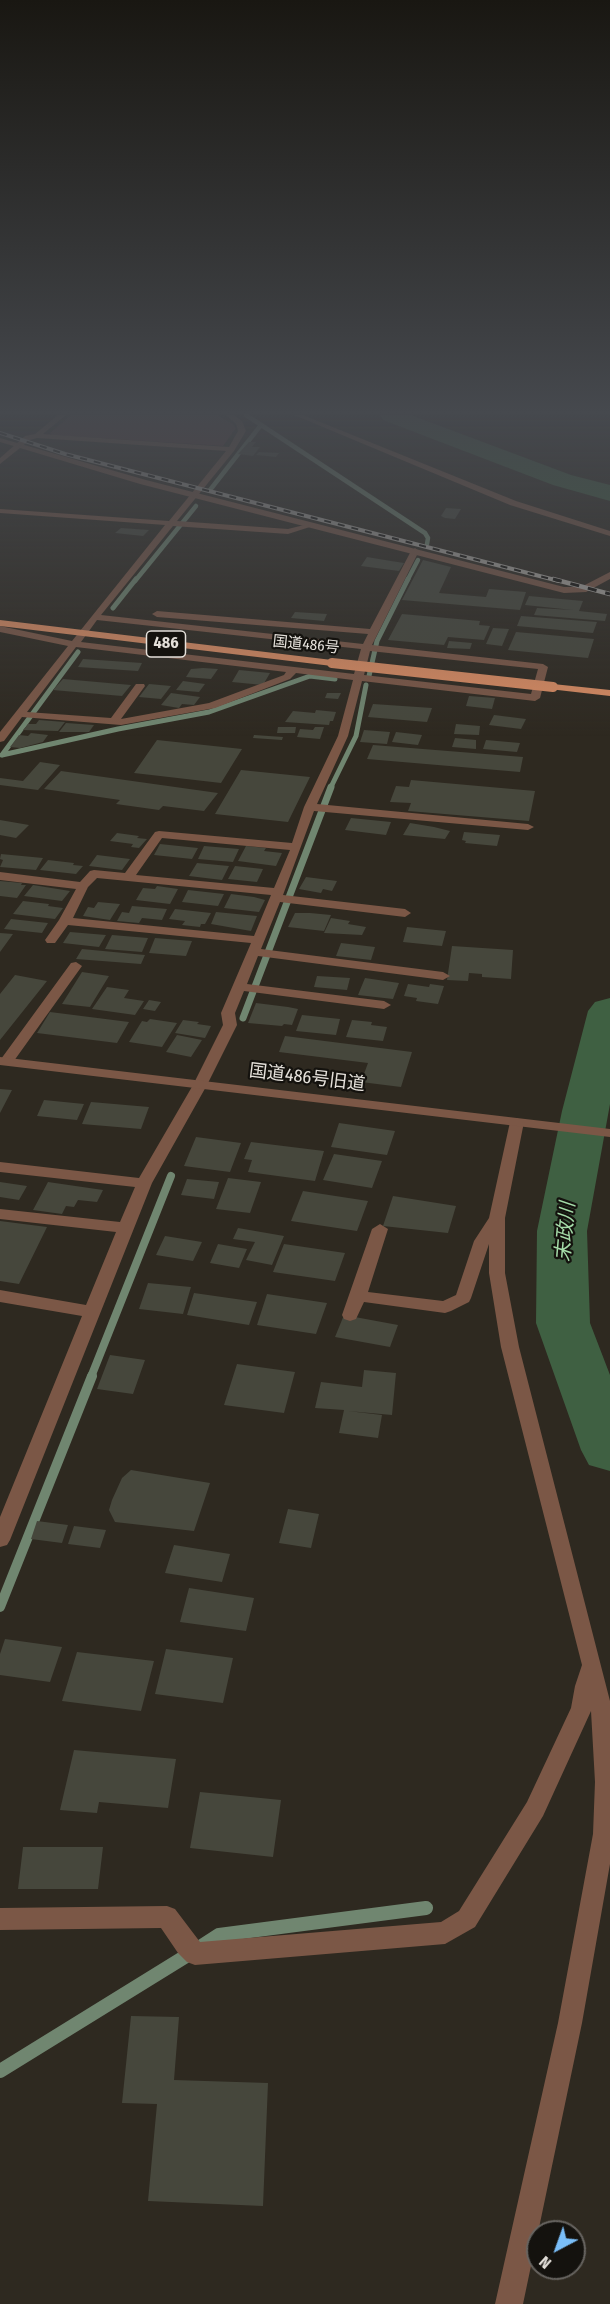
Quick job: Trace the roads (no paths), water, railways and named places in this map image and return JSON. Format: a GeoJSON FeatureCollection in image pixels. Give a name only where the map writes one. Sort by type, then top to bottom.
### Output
{"type":"FeatureCollection","features":[{"type":"Feature","properties":{"kind":"highway","name":"国道486号"},"geometry":{"type":"LineString","coordinates":[[0,623],[332,663],[610,693]]}},
{"type":"Feature","properties":{"kind":"street"},"geometry":{"type":"LineString","coordinates":[[156,523],[288,532],[312,525]]}},
{"type":"Feature","properties":{"kind":"street"},"geometry":{"type":"LineString","coordinates":[[302,523],[564,590],[583,590],[610,575]]}},
{"type":"Feature","properties":{"kind":"street"},"geometry":{"type":"LineString","coordinates":[[574,523],[610,534]]}},
{"type":"Feature","properties":{"kind":"street"},"geometry":{"type":"LineString","coordinates":[[0,739],[21,715],[98,613],[178,524]]}},
{"type":"Feature","properties":{"kind":"street"},"geometry":{"type":"LineString","coordinates":[[0,1540],[144,1183],[200,1085],[230,1025],[228,1013],[250,988],[297,847],[319,808],[343,736],[358,677],[373,648],[372,632],[415,551]]}},
{"type":"Feature","properties":{"kind":"street"},"geometry":{"type":"LineString","coordinates":[[98,613],[372,632]]}},
{"type":"Feature","properties":{"kind":"street"},"geometry":{"type":"LineString","coordinates":[[0,629],[74,644],[535,698],[543,667],[98,613]]}},
{"type":"Feature","properties":{"kind":"street"},"geometry":{"type":"LineString","coordinates":[[21,715],[113,722],[211,706],[287,677],[294,669]]}},
{"type":"Feature","properties":{"kind":"street"},"geometry":{"type":"LineString","coordinates":[[113,722],[140,686]]}},
{"type":"Feature","properties":{"kind":"street"},"geometry":{"type":"LineString","coordinates":[[319,808],[528,827]]}},
{"type":"Feature","properties":{"kind":"street"},"geometry":{"type":"LineString","coordinates":[[128,877],[159,834],[297,847]]}},
{"type":"Feature","properties":{"kind":"street"},"geometry":{"type":"LineString","coordinates":[[51,940],[65,921],[84,886],[94,874],[405,913]]}},
{"type":"Feature","properties":{"kind":"street"},"geometry":{"type":"LineString","coordinates":[[0,876],[84,886]]}},
{"type":"Feature","properties":{"kind":"street"},"geometry":{"type":"LineString","coordinates":[[65,921],[443,976]]}},
{"type":"Feature","properties":{"kind":"street"},"geometry":{"type":"LineString","coordinates":[[3,1061],[76,966]]}},
{"type":"Feature","properties":{"kind":"street"},"geometry":{"type":"LineString","coordinates":[[250,988],[384,1005]]}},
{"type":"Feature","properties":{"kind":"street","name":"国道486号旧道"},"geometry":{"type":"LineString","coordinates":[[3,1061],[610,1133]]}},
{"type":"Feature","properties":{"kind":"street"},"geometry":{"type":"LineString","coordinates":[[509,2304],[570,2023],[604,1834],[606,1782],[603,1722],[592,1665],[510,1347],[497,1273],[497,1218],[517,1122]]}},
{"type":"Feature","properties":{"kind":"street"},"geometry":{"type":"LineString","coordinates":[[0,1167],[144,1183]]}},
{"type":"Feature","properties":{"kind":"street"},"geometry":{"type":"LineString","coordinates":[[0,1214],[126,1228]]}},
{"type":"Feature","properties":{"kind":"street"},"geometry":{"type":"LineString","coordinates":[[358,1296],[445,1307],[464,1298],[482,1241],[497,1218]]}},
{"type":"Feature","properties":{"kind":"street"},"geometry":{"type":"LineString","coordinates":[[350,1315],[380,1229]]}},
{"type":"Feature","properties":{"kind":"street"},"geometry":{"type":"LineString","coordinates":[[0,1296],[93,1312]]}},
{"type":"Feature","properties":{"kind":"street"},"geometry":{"type":"LineString","coordinates":[[0,1919],[167,1917],[191,1950],[445,1933],[466,1918],[536,1809],[582,1708],[585,1686],[592,1665]]}},
{"type":"Feature","properties":{"kind":"waterway"},"geometry":{"type":"LineString","coordinates":[[135,581],[183,523]]}},
{"type":"Feature","properties":{"kind":"waterway"},"geometry":{"type":"LineString","coordinates":[[409,523],[425,533],[428,538],[427,544]]}},
{"type":"Feature","properties":{"kind":"waterway"},"geometry":{"type":"LineString","coordinates":[[407,581],[418,560]]}},
{"type":"Feature","properties":{"kind":"waterway"},"geometry":{"type":"LineString","coordinates":[[113,608],[136,579]]}},
{"type":"Feature","properties":{"kind":"waterway"},"geometry":{"type":"LineString","coordinates":[[369,676],[377,641],[407,581]]}},
{"type":"Feature","properties":{"kind":"waterway"},"geometry":{"type":"LineString","coordinates":[[78,652],[2,755],[118,729],[209,712],[310,676],[335,679]]}},
{"type":"Feature","properties":{"kind":"waterway"},"geometry":{"type":"LineString","coordinates":[[330,789],[356,736],[366,685]]}},
{"type":"Feature","properties":{"kind":"waterway"},"geometry":{"type":"LineString","coordinates":[[243,1018],[331,787]]}},
{"type":"Feature","properties":{"kind":"waterway","name":"末政川"},"geometry":{"type":"LineString","coordinates":[[610,1011],[585,1111],[562,1231],[563,1323],[610,1450]]}},
{"type":"Feature","properties":{"kind":"waterway"},"geometry":{"type":"LineString","coordinates":[[91,1377],[171,1176]]}},
{"type":"Feature","properties":{"kind":"waterway"},"geometry":{"type":"LineString","coordinates":[[0,1607],[92,1376]]}},
{"type":"Feature","properties":{"kind":"waterway"},"geometry":{"type":"LineString","coordinates":[[202,1946],[219,1935],[426,1908]]}},
{"type":"Feature","properties":{"kind":"waterway"},"geometry":{"type":"LineString","coordinates":[[0,2071],[191,1953]]}},
{"type":"Feature","properties":{"kind":"railway"},"geometry":{"type":"LineString","coordinates":[[332,523],[559,581]]}},
{"type":"Feature","properties":{"kind":"railway"},"geometry":{"type":"LineString","coordinates":[[553,579],[610,594]]}}]}
